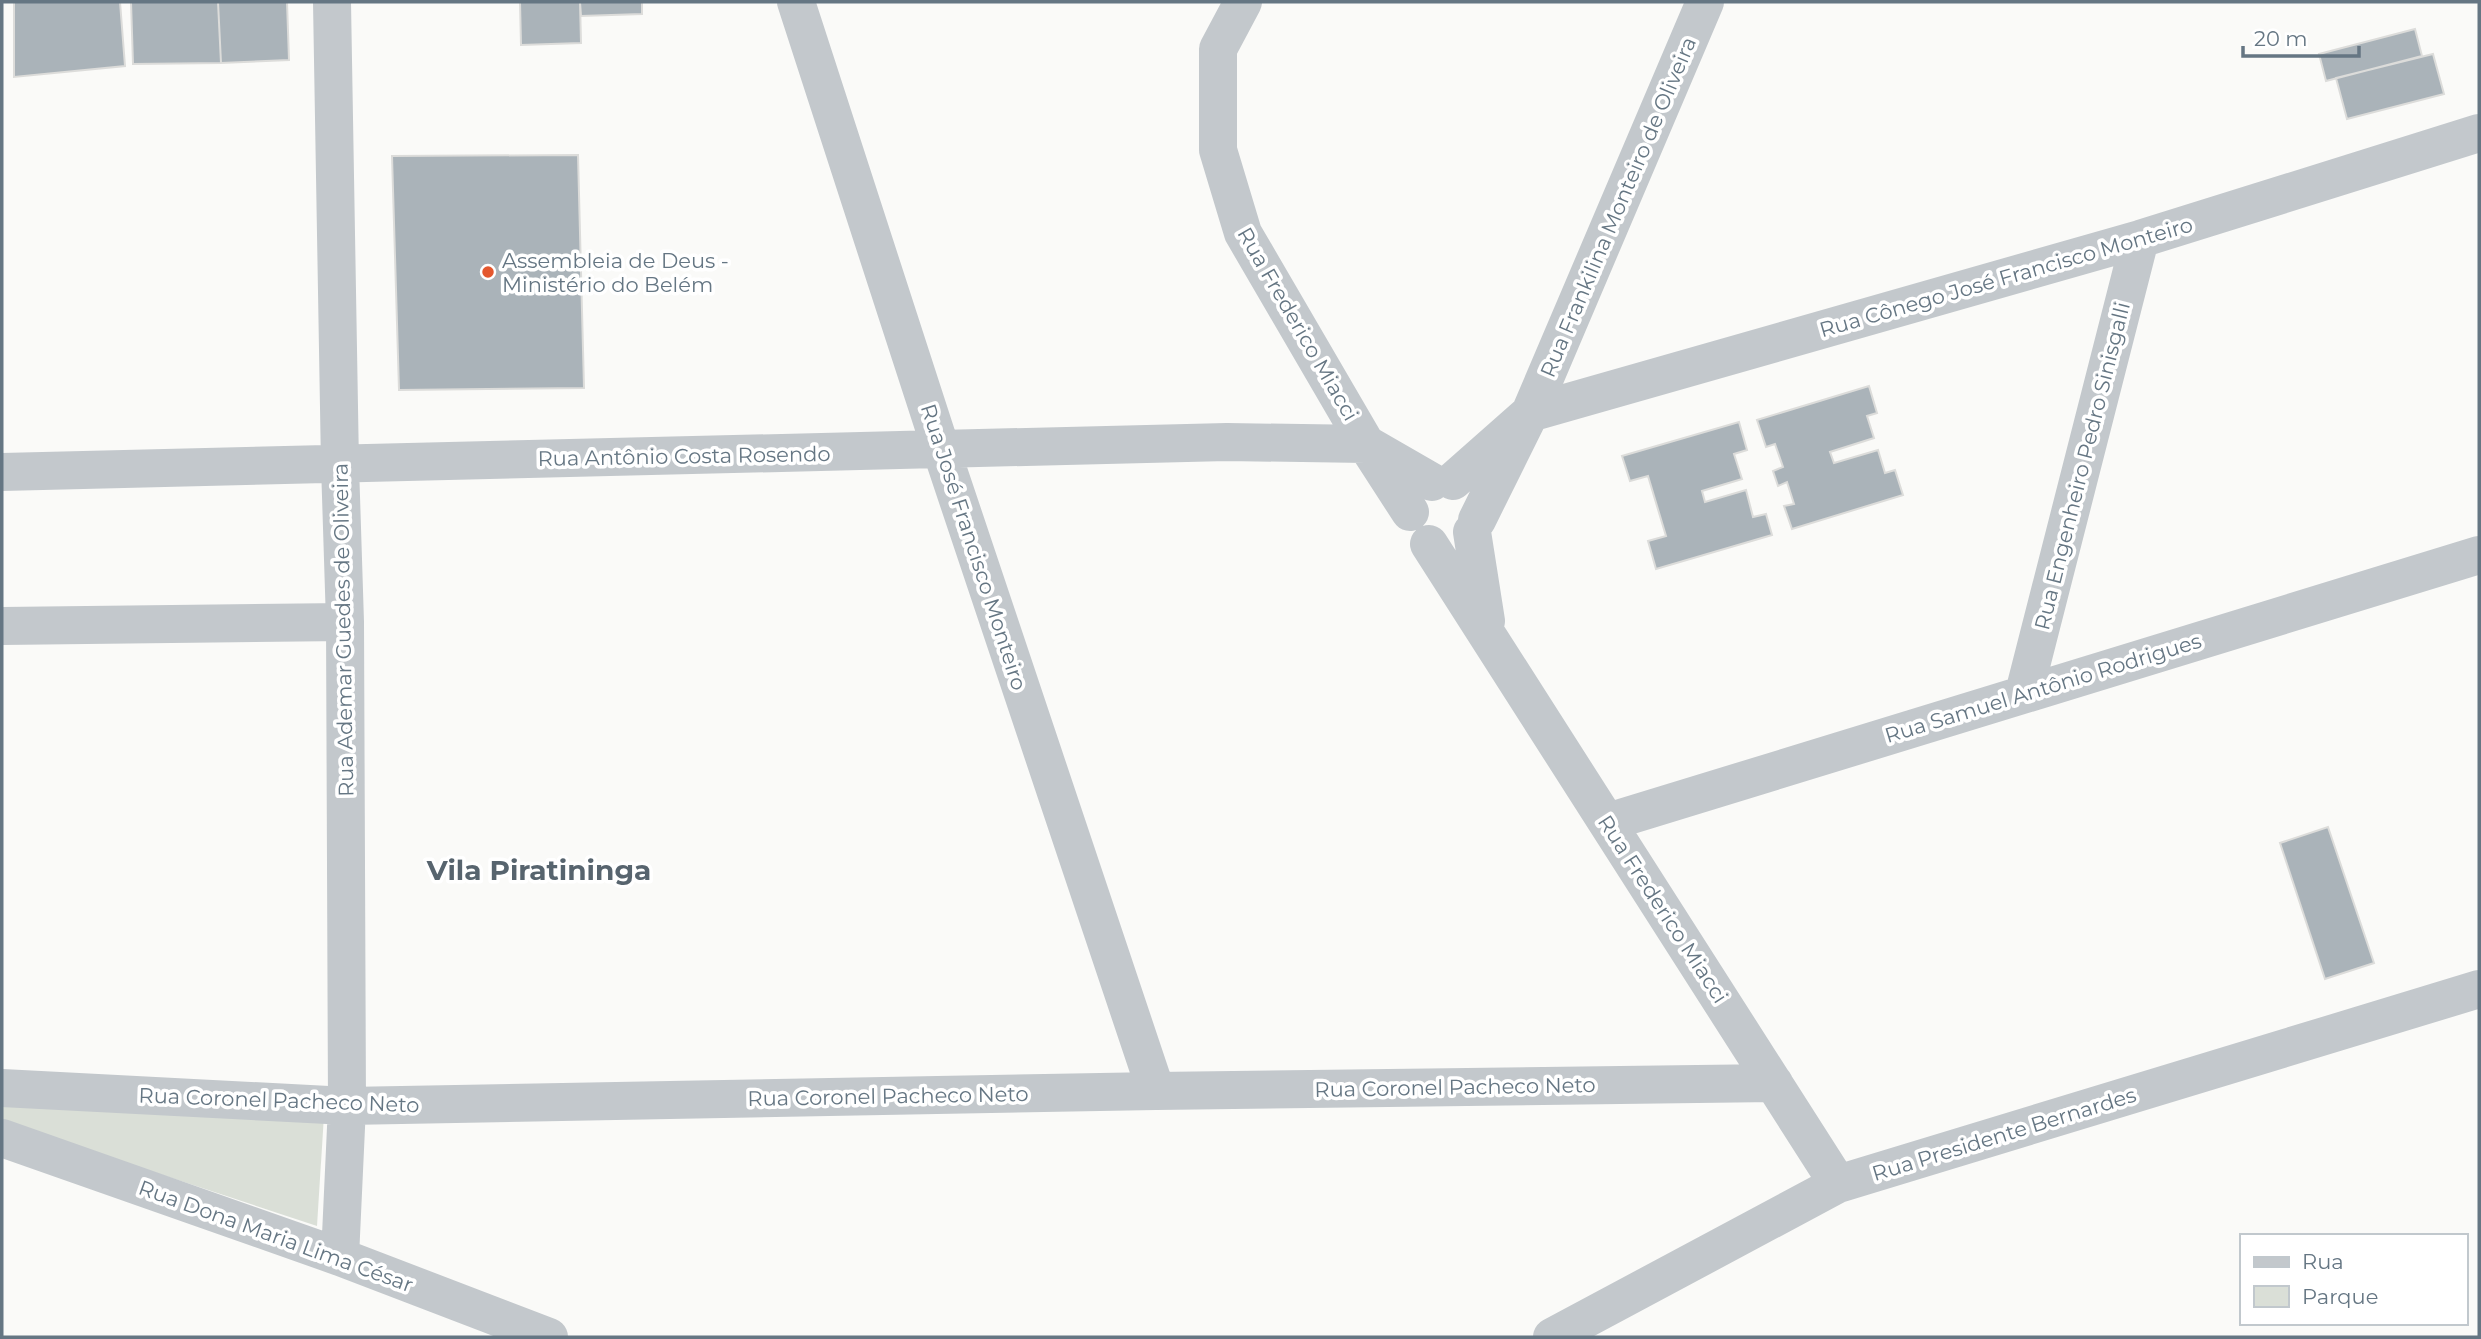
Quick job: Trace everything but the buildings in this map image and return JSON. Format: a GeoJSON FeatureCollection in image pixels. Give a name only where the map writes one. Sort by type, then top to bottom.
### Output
{"type":"FeatureCollection","features":[{"type":"Feature","properties":{"kind":"street","name":"Rua Ademar Guedes de Oliveira"},"geometry":{"type":"LineString","coordinates":[[332,2],[345,622],[346,1106],[340,1257]]}},
{"type":"Feature","properties":{"kind":"street","name":"Rua José Francisco Monteiro"},"geometry":{"type":"LineString","coordinates":[[796,2],[941,449],[1156,1091]]}},
{"type":"Feature","properties":{"kind":"street","name":"Rua Frederico Miacci"},"geometry":{"type":"LineString","coordinates":[[1243,2],[1218,49],[1218,150],[1243,233],[1366,444],[1838,1184]]}},
{"type":"Feature","properties":{"kind":"street","name":"Rua Frankilina Monteiro de Oliveira"},"geometry":{"type":"LineString","coordinates":[[1475,526],[1531,413],[1705,2]]}},
{"type":"Feature","properties":{"kind":"street","name":"Rua Cônego José Francisco Monteiro"},"geometry":{"type":"LineString","coordinates":[[1531,413],[2140,239],[2478,130]]}},
{"type":"Feature","properties":{"kind":"street","name":"Rua Engenheiro Pedro Sinisgalli"},"geometry":{"type":"LineString","coordinates":[[2024,693],[2140,239]]}},
{"type":"Feature","properties":{"kind":"street","name":"Rua Frankilina Monteiro de Oliveira"},"geometry":{"type":"LineString","coordinates":[[1442,481],[1531,413]]}},
{"type":"Feature","properties":{"kind":"street","name":"Rua Antônio Costa Rosendo"},"geometry":{"type":"LineString","coordinates":[[2,472],[1214,443],[1366,444]]}},
{"type":"Feature","properties":{"kind":"street","name":"Rua Frederico Miacci"},"geometry":{"type":"LineString","coordinates":[[1366,444],[1442,481]]}},
{"type":"Feature","properties":{"kind":"street"},"geometry":{"type":"LineString","coordinates":[[1442,481],[1470,492],[1478,510],[1475,526],[1466,540],[1448,547],[1419,528],[1416,494],[1442,481]]}},
{"type":"Feature","properties":{"kind":"street","name":"Rua Frederico Miacci"},"geometry":{"type":"LineString","coordinates":[[1475,526],[1488,634]]}},
{"type":"Feature","properties":{"kind":"street","name":"Rua Samuel Antônio Rodrigues"},"geometry":{"type":"LineString","coordinates":[[1608,822],[2479,555]]}},
{"type":"Feature","properties":{"kind":"street"},"geometry":{"type":"LineString","coordinates":[[2,626],[345,622]]}},
{"type":"Feature","properties":{"kind":"street","name":"Rua Presidente Bernardes"},"geometry":{"type":"LineString","coordinates":[[1552,1337],[1838,1184],[2479,989]]}},
{"type":"Feature","properties":{"kind":"street","name":"Rua Coronel Pacheco Neto"},"geometry":{"type":"LineString","coordinates":[[2,1088],[346,1106],[1774,1083]]}},
{"type":"Feature","properties":{"kind":"street","name":"Rua Dona Maria Lima César"},"geometry":{"type":"LineString","coordinates":[[2,1138],[340,1257],[549,1337]]}},
{"type":"Feature","properties":{"kind":"green space"},"geometry":{"type":"Polygon","coordinates":[[[2,1096],[325,1099],[317,1226],[2,1122],[2,1096]]]}},
{"type":"Feature","properties":{"kind":"place","name":"Assembleia de Deus - Ministério do Belém"},"geometry":{"type":"Point","coordinates":[488,272]}},
{"type":"Feature","properties":{"kind":"district","name":"Vila Piratininga"},"geometry":{"type":"Point","coordinates":[539,870]}}]}
